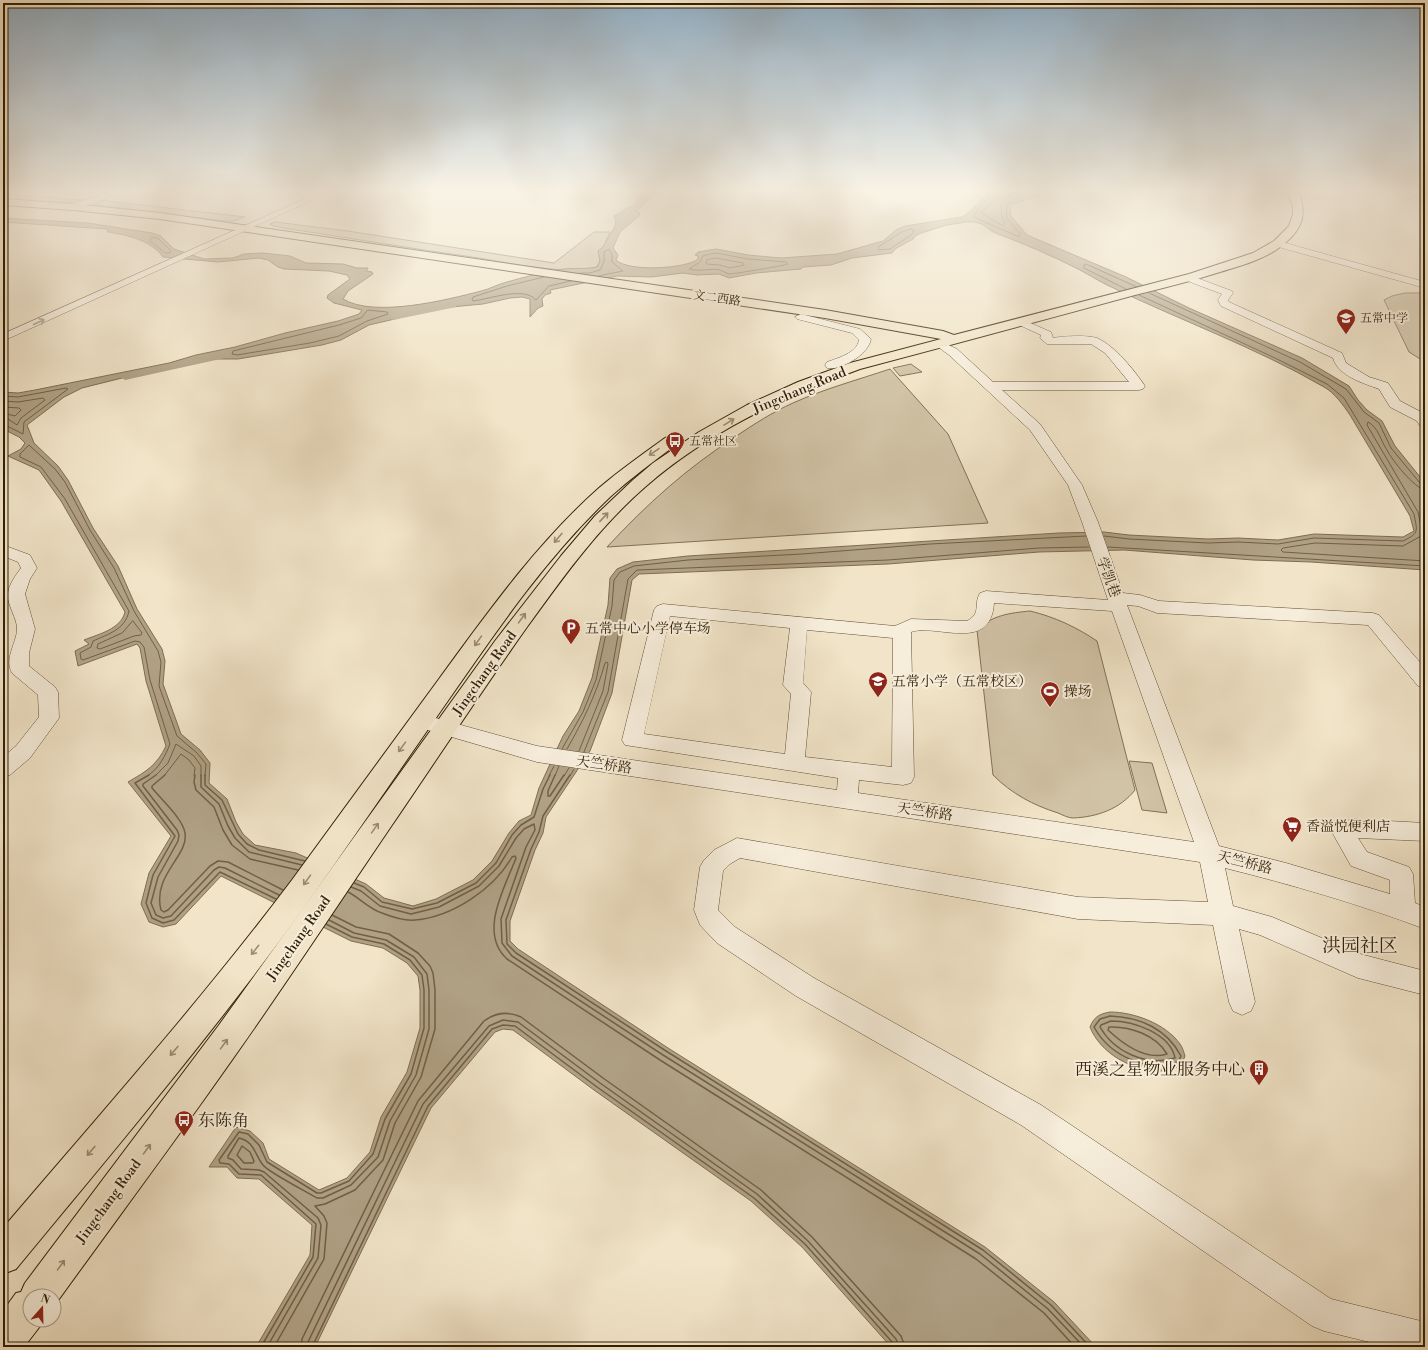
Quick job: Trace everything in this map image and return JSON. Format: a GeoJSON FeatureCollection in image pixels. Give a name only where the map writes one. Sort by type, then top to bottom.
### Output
{"type":"FeatureCollection","features":[{"type":"Feature","properties":{"kind":"main road","name":"文二西路"},"geometry":{"type":"LineString","coordinates":[[394,255],[520,276],[942,339]]}},
{"type":"Feature","properties":{"kind":"main road","name":"文二西路"},"geometry":{"type":"LineString","coordinates":[[418,255],[825,314],[942,339]]}},
{"type":"Feature","properties":{"kind":"main road"},"geometry":{"type":"LineString","coordinates":[[1154,284],[1233,255]]}},
{"type":"Feature","properties":{"kind":"main road"},"geometry":{"type":"LineString","coordinates":[[1115,293],[1189,278],[1249,259],[1257,255]]}},
{"type":"Feature","properties":{"kind":"main road","name":"Jingchang Road"},"geometry":{"type":"LineString","coordinates":[[44,1288],[230,1036],[291,925],[341,854],[421,721],[484,632],[537,563],[565,530],[592,503],[639,462],[669,442],[752,395],[831,365],[1021,322],[1115,293]]}},
{"type":"Feature","properties":{"kind":"main road","name":"Jingchang Road"},"geometry":{"type":"LineString","coordinates":[[341,854],[445,727],[510,635],[558,570],[585,537],[611,509],[658,468],[687,447],[743,413],[770,399],[829,375],[942,339],[1115,293]]}},
{"type":"Feature","properties":{"kind":"main road","name":"Jingchang Road"},"geometry":{"type":"LineString","coordinates":[[3,1256],[196,1026],[291,925]]}},
{"type":"Feature","properties":{"kind":"main road"},"geometry":{"type":"LineString","coordinates":[[3,1342],[22,1317]]}},
{"type":"Feature","properties":{"kind":"street"},"geometry":{"type":"LineString","coordinates":[[54,304],[166,255]]}},
{"type":"Feature","properties":{"kind":"street"},"geometry":{"type":"LineString","coordinates":[[3,338],[182,255]]}},
{"type":"Feature","properties":{"kind":"street"},"geometry":{"type":"LineString","coordinates":[[1317,255],[1425,285]]}},
{"type":"Feature","properties":{"kind":"street"},"geometry":{"type":"LineString","coordinates":[[1189,278],[1228,293],[1223,300],[1225,304],[1338,356],[1341,366],[1365,380],[1384,386],[1395,404],[1422,418],[1425,423]]}},
{"type":"Feature","properties":{"kind":"street"},"geometry":{"type":"LineString","coordinates":[[801,317],[856,331],[865,339],[864,346],[859,351],[831,365]]}},
{"type":"Feature","properties":{"kind":"street"},"geometry":{"type":"LineString","coordinates":[[990,386],[1139,386],[1109,350],[1093,341],[1079,340],[1051,342],[1046,338],[1046,334],[1021,322]]}},
{"type":"Feature","properties":{"kind":"street","name":"学凯巷"},"geometry":{"type":"LineString","coordinates":[[942,339],[953,352],[1035,427],[1075,485],[1090,522],[1102,560],[1210,854],[1242,1002]]}},
{"type":"Feature","properties":{"kind":"street"},"geometry":{"type":"LineString","coordinates":[[3,550],[24,559],[29,568],[22,579],[16,594],[26,629],[20,653],[19,668],[48,692],[49,718],[24,752],[3,769]]}},
{"type":"Feature","properties":{"kind":"street"},"geometry":{"type":"LineString","coordinates":[[902,633],[664,610],[632,740],[794,764],[903,777],[902,629],[911,625],[959,628],[970,627],[981,620],[987,609],[986,597],[1118,602],[1140,601],[1157,606],[1373,618],[1425,682]]}},
{"type":"Feature","properties":{"kind":"street"},"geometry":{"type":"LineString","coordinates":[[794,764],[802,692],[793,685],[799,624]]}},
{"type":"Feature","properties":{"kind":"street","name":"天竺桥路"},"geometry":{"type":"LineString","coordinates":[[421,721],[536,754],[1210,854],[1286,873],[1371,898],[1425,918]]}},
{"type":"Feature","properties":{"kind":"street"},"geometry":{"type":"LineString","coordinates":[[847,800],[849,771]]}},
{"type":"Feature","properties":{"kind":"street"},"geometry":{"type":"LineString","coordinates":[[1403,910],[1401,874],[1359,859],[1344,834],[1352,828],[1425,832]]}},
{"type":"Feature","properties":{"kind":"street"},"geometry":{"type":"LineString","coordinates":[[1425,983],[1358,966],[1263,925],[1223,914],[1078,908],[737,848],[722,857],[712,867],[706,910],[709,917],[726,935],[799,983],[1031,1115],[1324,1314],[1425,1339]]}},
{"type":"Feature","properties":{"kind":"shaded area"},"geometry":{"type":"Polygon","coordinates":[[[459,255],[502,255],[554,263],[564,255],[600,255],[600,261],[597,267],[570,270],[523,266],[459,255]]]}},
{"type":"Feature","properties":{"kind":"shaded area"},"geometry":{"type":"Polygon","coordinates":[[[1405,293],[1425,293],[1425,362],[1409,352],[1384,300],[1392,296],[1405,293]]]}},
{"type":"Feature","properties":{"kind":"shaded area"},"geometry":{"type":"Polygon","coordinates":[[[911,364],[922,372],[900,376],[893,368],[911,364]]]}},
{"type":"Feature","properties":{"kind":"shaded area"},"geometry":{"type":"Polygon","coordinates":[[[890,369],[948,434],[988,523],[607,547],[637,516],[684,474],[717,449],[756,423],[778,410],[805,398],[890,369]]]}},
{"type":"Feature","properties":{"kind":"shaded area","name":"操场"},"geometry":{"type":"Polygon","coordinates":[[[1030,611],[1065,623],[1097,641],[1135,790],[1129,797],[1115,807],[1099,814],[1073,818],[1067,817],[1023,798],[1000,782],[993,775],[977,630],[995,618],[1008,614],[1030,611]]]}},
{"type":"Feature","properties":{"kind":"shaded area"},"geometry":{"type":"Polygon","coordinates":[[[1129,761],[1152,763],[1167,813],[1142,810],[1129,761]]]}},
{"type":"Feature","properties":{"kind":"water"},"geometry":{"type":"Polygon","coordinates":[[[161,255],[192,255],[204,259],[233,258],[241,255],[281,255],[290,256],[306,263],[343,264],[357,268],[368,268],[366,271],[372,272],[373,274],[348,291],[343,299],[356,304],[373,307],[411,306],[449,299],[484,290],[520,278],[552,271],[597,267],[600,261],[599,255],[618,255],[616,260],[622,264],[644,268],[657,268],[682,265],[692,262],[698,259],[698,256],[695,255],[748,255],[781,258],[823,255],[876,255],[852,258],[831,265],[803,267],[801,269],[756,273],[729,278],[719,274],[697,275],[683,273],[651,277],[617,276],[550,290],[551,293],[545,295],[542,299],[543,306],[538,308],[530,317],[530,299],[522,297],[483,304],[430,309],[369,325],[341,340],[322,345],[238,359],[198,359],[82,388],[64,397],[27,425],[34,443],[58,466],[68,480],[93,528],[118,566],[137,609],[162,649],[165,661],[163,684],[181,734],[200,750],[210,763],[209,783],[227,799],[236,822],[243,834],[255,845],[296,853],[366,884],[384,898],[413,906],[436,899],[473,880],[492,861],[509,833],[519,821],[531,815],[539,788],[563,736],[579,711],[592,678],[608,605],[610,578],[617,569],[633,562],[688,556],[1059,533],[1104,532],[1129,535],[1208,539],[1238,538],[1278,540],[1314,534],[1403,537],[1414,531],[1410,516],[1350,415],[1332,392],[1271,359],[1134,298],[1048,255],[1074,255],[1126,277],[1189,308],[1302,358],[1349,386],[1367,410],[1382,421],[1395,446],[1425,483],[1425,570],[1311,562],[1253,560],[1124,550],[1039,552],[888,564],[639,574],[632,580],[612,693],[590,751],[546,817],[543,833],[535,850],[510,921],[510,941],[518,949],[668,1048],[985,1247],[1054,1302],[1096,1347],[891,1347],[802,1247],[751,1201],[594,1090],[513,1030],[503,1029],[495,1032],[431,1108],[315,1347],[256,1347],[310,1255],[312,1225],[259,1179],[237,1178],[227,1167],[209,1167],[236,1127],[250,1131],[263,1143],[269,1159],[319,1190],[347,1178],[370,1152],[381,1117],[407,1072],[420,1028],[420,990],[418,976],[407,963],[383,948],[351,941],[221,876],[176,924],[163,927],[149,922],[141,904],[149,873],[171,836],[128,782],[151,767],[163,753],[166,746],[146,681],[140,648],[137,644],[78,666],[75,651],[89,644],[84,640],[114,627],[123,618],[125,612],[61,501],[39,470],[8,456],[21,449],[25,443],[19,437],[5,430],[3,422],[3,392],[18,393],[169,363],[196,355],[235,347],[285,333],[338,321],[359,314],[362,310],[334,303],[327,298],[328,295],[350,279],[347,275],[329,271],[284,269],[268,260],[259,258],[218,262],[163,257],[161,255]]]}},
{"type":"Feature","properties":{"kind":"water"},"geometry":{"type":"Polygon","coordinates":[[[1110,1012],[1129,1014],[1149,1020],[1167,1031],[1174,1037],[1183,1049],[1185,1056],[1181,1066],[1163,1071],[1149,1070],[1139,1068],[1118,1059],[1101,1045],[1090,1027],[1097,1016],[1110,1012]]]}},
{"type":"Feature","properties":{"kind":"waterway"},"geometry":{"type":"LineString","coordinates":[[393,318],[453,305]]}},
{"type":"Feature","properties":{"kind":"waterway"},"geometry":{"type":"LineString","coordinates":[[125,377],[222,356]]}},
{"type":"Feature","properties":{"kind":"place","name":"五常中学"},"geometry":{"type":"Point","coordinates":[1346,335]}},
{"type":"Feature","properties":{"kind":"place","name":"五常社区"},"geometry":{"type":"Point","coordinates":[675,458]}},
{"type":"Feature","properties":{"kind":"place","name":"五常中心小学停车场"},"geometry":{"type":"Point","coordinates":[571,645]}},
{"type":"Feature","properties":{"kind":"place","name":"五常小学（五常校区）"},"geometry":{"type":"Point","coordinates":[878,698]}},
{"type":"Feature","properties":{"kind":"place","name":"操场"},"geometry":{"type":"Point","coordinates":[1050,708]}},
{"type":"Feature","properties":{"kind":"place","name":"香溢悦便利店"},"geometry":{"type":"Point","coordinates":[1292,843]}},
{"type":"Feature","properties":{"kind":"place","name":"西溪之星物业服务中心"},"geometry":{"type":"Point","coordinates":[1259,1086]}},
{"type":"Feature","properties":{"kind":"place","name":"东陈角"},"geometry":{"type":"Point","coordinates":[184,1137]}},
{"type":"Feature","properties":{"kind":"district","name":"洪园社区"},"geometry":{"type":"Point","coordinates":[1360,945]}}]}
